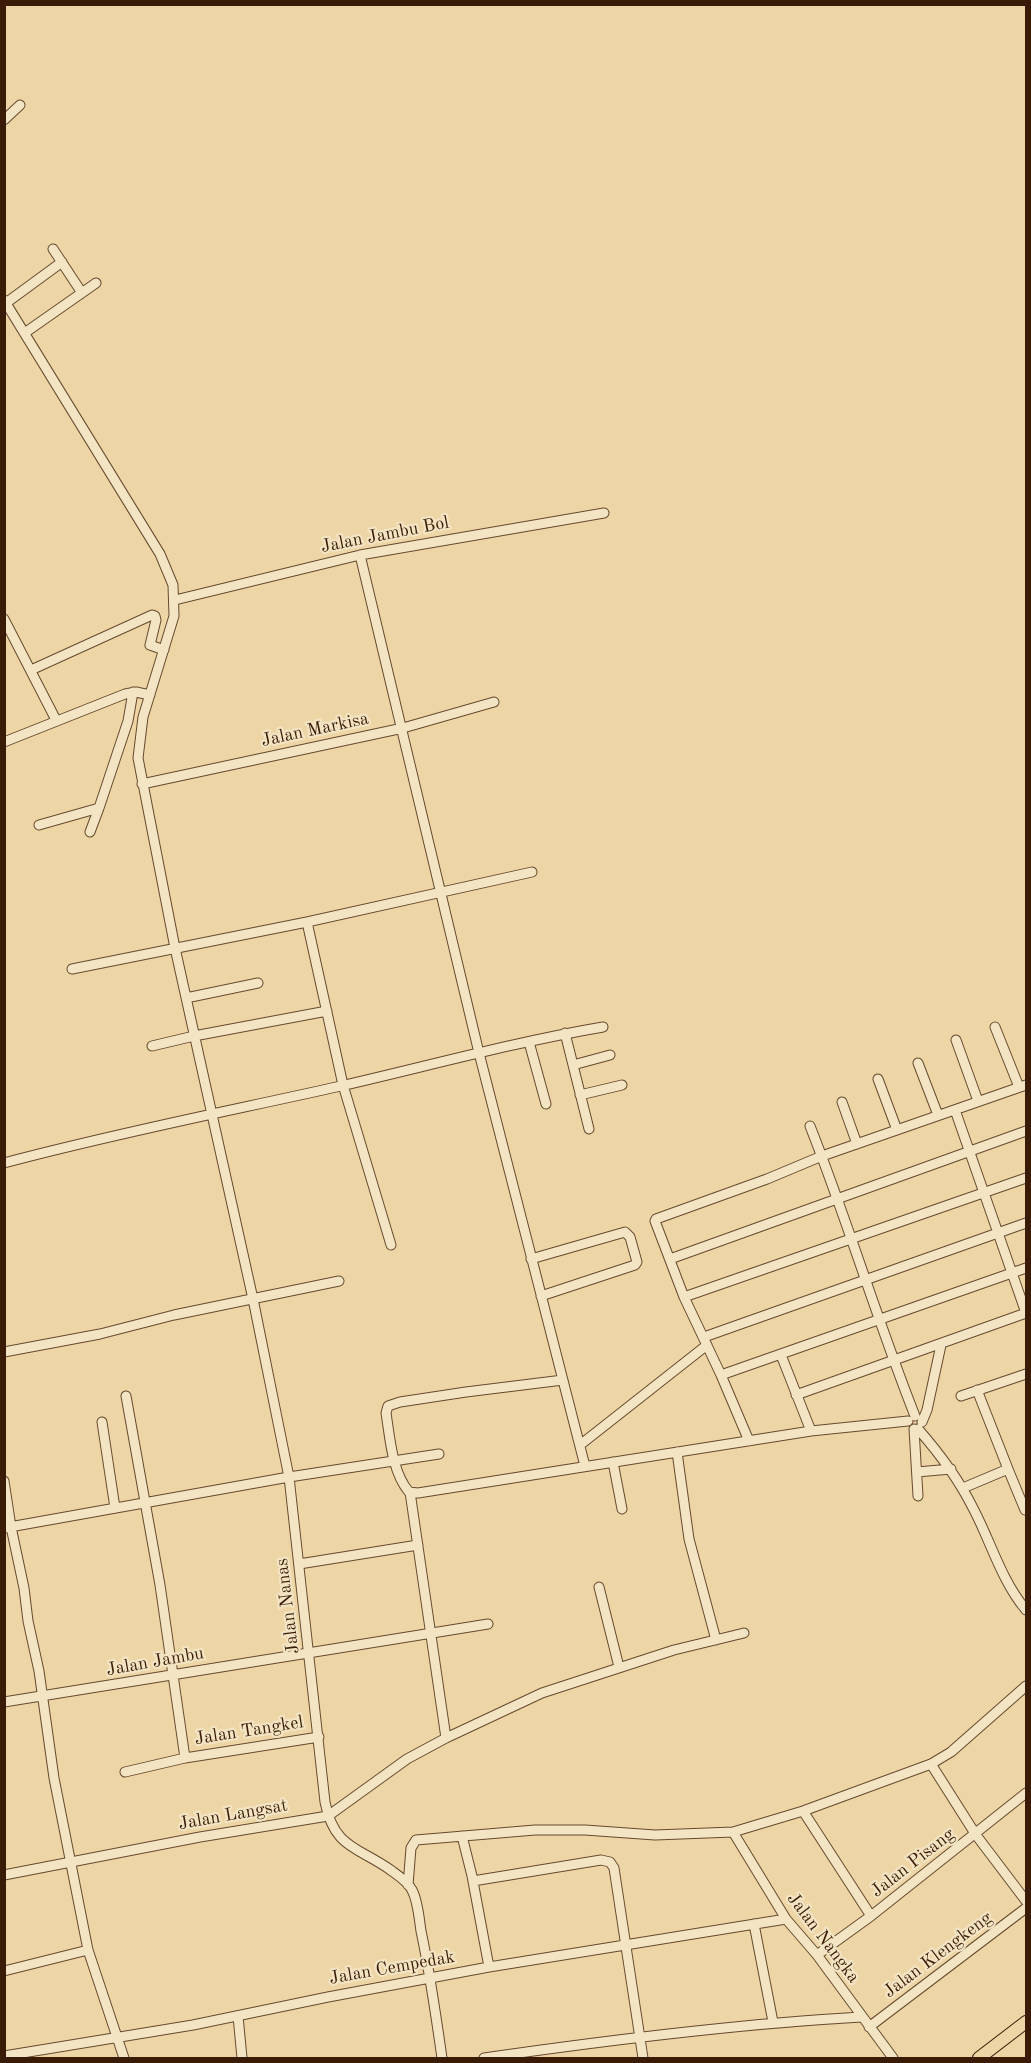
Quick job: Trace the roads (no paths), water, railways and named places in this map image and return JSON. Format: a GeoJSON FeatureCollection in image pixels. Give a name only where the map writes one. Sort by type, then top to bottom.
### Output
{"type":"FeatureCollection","features":[{"type":"Feature","properties":{"kind":"main road"},"geometry":{"type":"LineString","coordinates":[[979,2058],[1026,2022]]}},
{"type":"Feature","properties":{"kind":"street"},"geometry":{"type":"LineString","coordinates":[[4,120],[20,105]]}},
{"type":"Feature","properties":{"kind":"street"},"geometry":{"type":"LineString","coordinates":[[53,249],[82,293]]}},
{"type":"Feature","properties":{"kind":"street"},"geometry":{"type":"LineString","coordinates":[[62,262],[5,302],[26,332],[160,554],[171,579],[175,600],[174,616],[164,650],[128,721],[90,832]]}},
{"type":"Feature","properties":{"kind":"street"},"geometry":{"type":"LineString","coordinates":[[26,332],[96,283]]}},
{"type":"Feature","properties":{"kind":"street","name":"Jalan Jambu Bol"},"geometry":{"type":"LineString","coordinates":[[175,600],[360,555],[604,513]]}},
{"type":"Feature","properties":{"kind":"street"},"geometry":{"type":"LineString","coordinates":[[360,555],[479,1053],[585,1466]]}},
{"type":"Feature","properties":{"kind":"street"},"geometry":{"type":"LineString","coordinates":[[31,670],[152,615],[156,620],[150,645],[164,650]]}},
{"type":"Feature","properties":{"kind":"street"},"geometry":{"type":"LineString","coordinates":[[4,620],[56,720]]}},
{"type":"Feature","properties":{"kind":"street"},"geometry":{"type":"LineString","coordinates":[[4,742],[56,720],[141,693]]}},
{"type":"Feature","properties":{"kind":"street","name":"Jalan Nanas"},"geometry":{"type":"LineString","coordinates":[[141,693],[138,758],[142,784],[194,1036],[254,1299],[289,1477],[328,1816],[341,1839],[354,1850],[387,1867],[408,1885]]}},
{"type":"Feature","properties":{"kind":"street","name":"Jalan Markisa"},"geometry":{"type":"LineString","coordinates":[[142,784],[403,728],[494,702]]}},
{"type":"Feature","properties":{"kind":"street"},"geometry":{"type":"LineString","coordinates":[[39,825],[99,808]]}},
{"type":"Feature","properties":{"kind":"street"},"geometry":{"type":"LineString","coordinates":[[72,969],[308,922],[532,872]]}},
{"type":"Feature","properties":{"kind":"street"},"geometry":{"type":"LineString","coordinates":[[308,922],[343,1085],[392,1245]]}},
{"type":"Feature","properties":{"kind":"street"},"geometry":{"type":"LineString","coordinates":[[186,998],[258,983]]}},
{"type":"Feature","properties":{"kind":"street"},"geometry":{"type":"LineString","coordinates":[[152,1046],[327,1011]]}},
{"type":"Feature","properties":{"kind":"street"},"geometry":{"type":"LineString","coordinates":[[4,1163],[88,1141],[603,1027]]}},
{"type":"Feature","properties":{"kind":"street"},"geometry":{"type":"LineString","coordinates":[[748,1441],[722,1376],[684,1297],[656,1219],[767,1179],[822,1156],[1023,1086],[995,1027]]}},
{"type":"Feature","properties":{"kind":"street"},"geometry":{"type":"LineString","coordinates":[[565,1034],[589,1130]]}},
{"type":"Feature","properties":{"kind":"street"},"geometry":{"type":"LineString","coordinates":[[956,1040],[978,1101]]}},
{"type":"Feature","properties":{"kind":"street"},"geometry":{"type":"LineString","coordinates":[[529,1042],[546,1104]]}},
{"type":"Feature","properties":{"kind":"street"},"geometry":{"type":"LineString","coordinates":[[573,1065],[610,1055]]}},
{"type":"Feature","properties":{"kind":"street"},"geometry":{"type":"LineString","coordinates":[[918,1063],[938,1115]]}},
{"type":"Feature","properties":{"kind":"street"},"geometry":{"type":"LineString","coordinates":[[878,1079],[897,1130]]}},
{"type":"Feature","properties":{"kind":"street"},"geometry":{"type":"LineString","coordinates":[[580,1095],[622,1085]]}},
{"type":"Feature","properties":{"kind":"street"},"geometry":{"type":"LineString","coordinates":[[842,1102],[857,1144]]}},
{"type":"Feature","properties":{"kind":"street"},"geometry":{"type":"LineString","coordinates":[[796,1395],[1026,1313],[955,1110]]}},
{"type":"Feature","properties":{"kind":"street"},"geometry":{"type":"LineString","coordinates":[[810,1126],[866,1279],[915,1424],[918,1496]]}},
{"type":"Feature","properties":{"kind":"street"},"geometry":{"type":"LineString","coordinates":[[670,1259],[1026,1131]]}},
{"type":"Feature","properties":{"kind":"street"},"geometry":{"type":"LineString","coordinates":[[684,1297],[1026,1178]]}},
{"type":"Feature","properties":{"kind":"street"},"geometry":{"type":"LineString","coordinates":[[580,1445],[706,1341],[866,1279],[1026,1223]]}},
{"type":"Feature","properties":{"kind":"street"},"geometry":{"type":"LineString","coordinates":[[531,1259],[624,1232],[630,1237],[637,1262],[635,1265],[541,1296]]}},
{"type":"Feature","properties":{"kind":"street"},"geometry":{"type":"LineString","coordinates":[[722,1376],[1026,1268]]}},
{"type":"Feature","properties":{"kind":"street"},"geometry":{"type":"LineString","coordinates":[[4,1352],[100,1334],[174,1315],[339,1281]]}},
{"type":"Feature","properties":{"kind":"street"},"geometry":{"type":"LineString","coordinates":[[410,1492],[418,1493],[811,1431],[915,1424],[927,1410],[941,1345]]}},
{"type":"Feature","properties":{"kind":"street"},"geometry":{"type":"LineString","coordinates":[[781,1355],[811,1431]]}},
{"type":"Feature","properties":{"kind":"street"},"geometry":{"type":"LineString","coordinates":[[961,1396],[1026,1374]]}},
{"type":"Feature","properties":{"kind":"street"},"geometry":{"type":"LineString","coordinates":[[446,1738],[410,1492],[404,1486],[395,1460],[386,1413],[388,1406],[400,1402],[466,1392],[563,1380]]}},
{"type":"Feature","properties":{"kind":"street"},"geometry":{"type":"LineString","coordinates":[[977,1390],[1025,1510]]}},
{"type":"Feature","properties":{"kind":"street"},"geometry":{"type":"LineString","coordinates":[[126,1396],[174,1676],[184,1758]]}},
{"type":"Feature","properties":{"kind":"street"},"geometry":{"type":"LineString","coordinates":[[102,1422],[115,1508]]}},
{"type":"Feature","properties":{"kind":"street"},"geometry":{"type":"LineString","coordinates":[[915,1424],[963,1488],[992,1552],[1026,1610]]}},
{"type":"Feature","properties":{"kind":"street"},"geometry":{"type":"LineString","coordinates":[[677,1452],[689,1539],[716,1640]]}},
{"type":"Feature","properties":{"kind":"street"},"geometry":{"type":"LineString","coordinates":[[8,1527],[289,1477],[439,1454]]}},
{"type":"Feature","properties":{"kind":"street"},"geometry":{"type":"LineString","coordinates":[[612,1462],[622,1509]]}},
{"type":"Feature","properties":{"kind":"street"},"geometry":{"type":"LineString","coordinates":[[917,1472],[951,1469]]}},
{"type":"Feature","properties":{"kind":"street"},"geometry":{"type":"LineString","coordinates":[[963,1488],[1008,1469]]}},
{"type":"Feature","properties":{"kind":"street"},"geometry":{"type":"LineString","coordinates":[[4,1481],[8,1527],[24,1588],[28,1621],[39,1671],[54,1778],[88,1950],[124,2058]]}},
{"type":"Feature","properties":{"kind":"street"},"geometry":{"type":"LineString","coordinates":[[299,1564],[418,1545]]}},
{"type":"Feature","properties":{"kind":"street"},"geometry":{"type":"LineString","coordinates":[[599,1587],[619,1667]]}},
{"type":"Feature","properties":{"kind":"street","name":"Jalan Jambu"},"geometry":{"type":"LineString","coordinates":[[4,1702],[488,1624]]}},
{"type":"Feature","properties":{"kind":"street","name":"Jalan Langsat"},"geometry":{"type":"LineString","coordinates":[[4,1875],[200,1837],[328,1816],[406,1759],[542,1693],[674,1650],[744,1633]]}},
{"type":"Feature","properties":{"kind":"street"},"geometry":{"type":"LineString","coordinates":[[442,2058],[430,1978],[414,1897],[408,1885],[411,1848],[416,1840],[535,1830],[585,1830],[655,1835],[733,1832],[803,1811],[931,1764],[951,1752],[1026,1686]]}},
{"type":"Feature","properties":{"kind":"street","name":"Jalan Tangkel"},"geometry":{"type":"LineString","coordinates":[[125,1772],[184,1758],[319,1737]]}},
{"type":"Feature","properties":{"kind":"street"},"geometry":{"type":"LineString","coordinates":[[931,1764],[976,1835],[1026,1901]]}},
{"type":"Feature","properties":{"kind":"street","name":"Jalan Pisang"},"geometry":{"type":"LineString","coordinates":[[817,1955],[976,1835],[1026,1793]]}},
{"type":"Feature","properties":{"kind":"street"},"geometry":{"type":"LineString","coordinates":[[803,1811],[871,1916]]}},
{"type":"Feature","properties":{"kind":"street","name":"Jalan Nangka"},"geometry":{"type":"LineString","coordinates":[[733,1832],[786,1919],[817,1955],[893,2058]]}},
{"type":"Feature","properties":{"kind":"street"},"geometry":{"type":"LineString","coordinates":[[462,1836],[489,1967]]}},
{"type":"Feature","properties":{"kind":"street"},"geometry":{"type":"LineString","coordinates":[[473,1881],[601,1860],[610,1862],[614,1868],[627,1945],[643,2058]]}},
{"type":"Feature","properties":{"kind":"street","name":"Jalan Klengkeng"},"geometry":{"type":"LineString","coordinates":[[869,2027],[1026,1908]]}},
{"type":"Feature","properties":{"kind":"street","name":"Jalan Cempedak"},"geometry":{"type":"LineString","coordinates":[[4,2056],[238,2016],[489,1967],[786,1919]]}},
{"type":"Feature","properties":{"kind":"street"},"geometry":{"type":"LineString","coordinates":[[754,1924],[773,2022]]}},
{"type":"Feature","properties":{"kind":"street"},"geometry":{"type":"LineString","coordinates":[[4,1971],[88,1950]]}},
{"type":"Feature","properties":{"kind":"street"},"geometry":{"type":"LineString","coordinates":[[238,2016],[243,2058]]}},
{"type":"Feature","properties":{"kind":"street"},"geometry":{"type":"LineString","coordinates":[[484,2058],[773,2022],[861,2017]]}}]}
